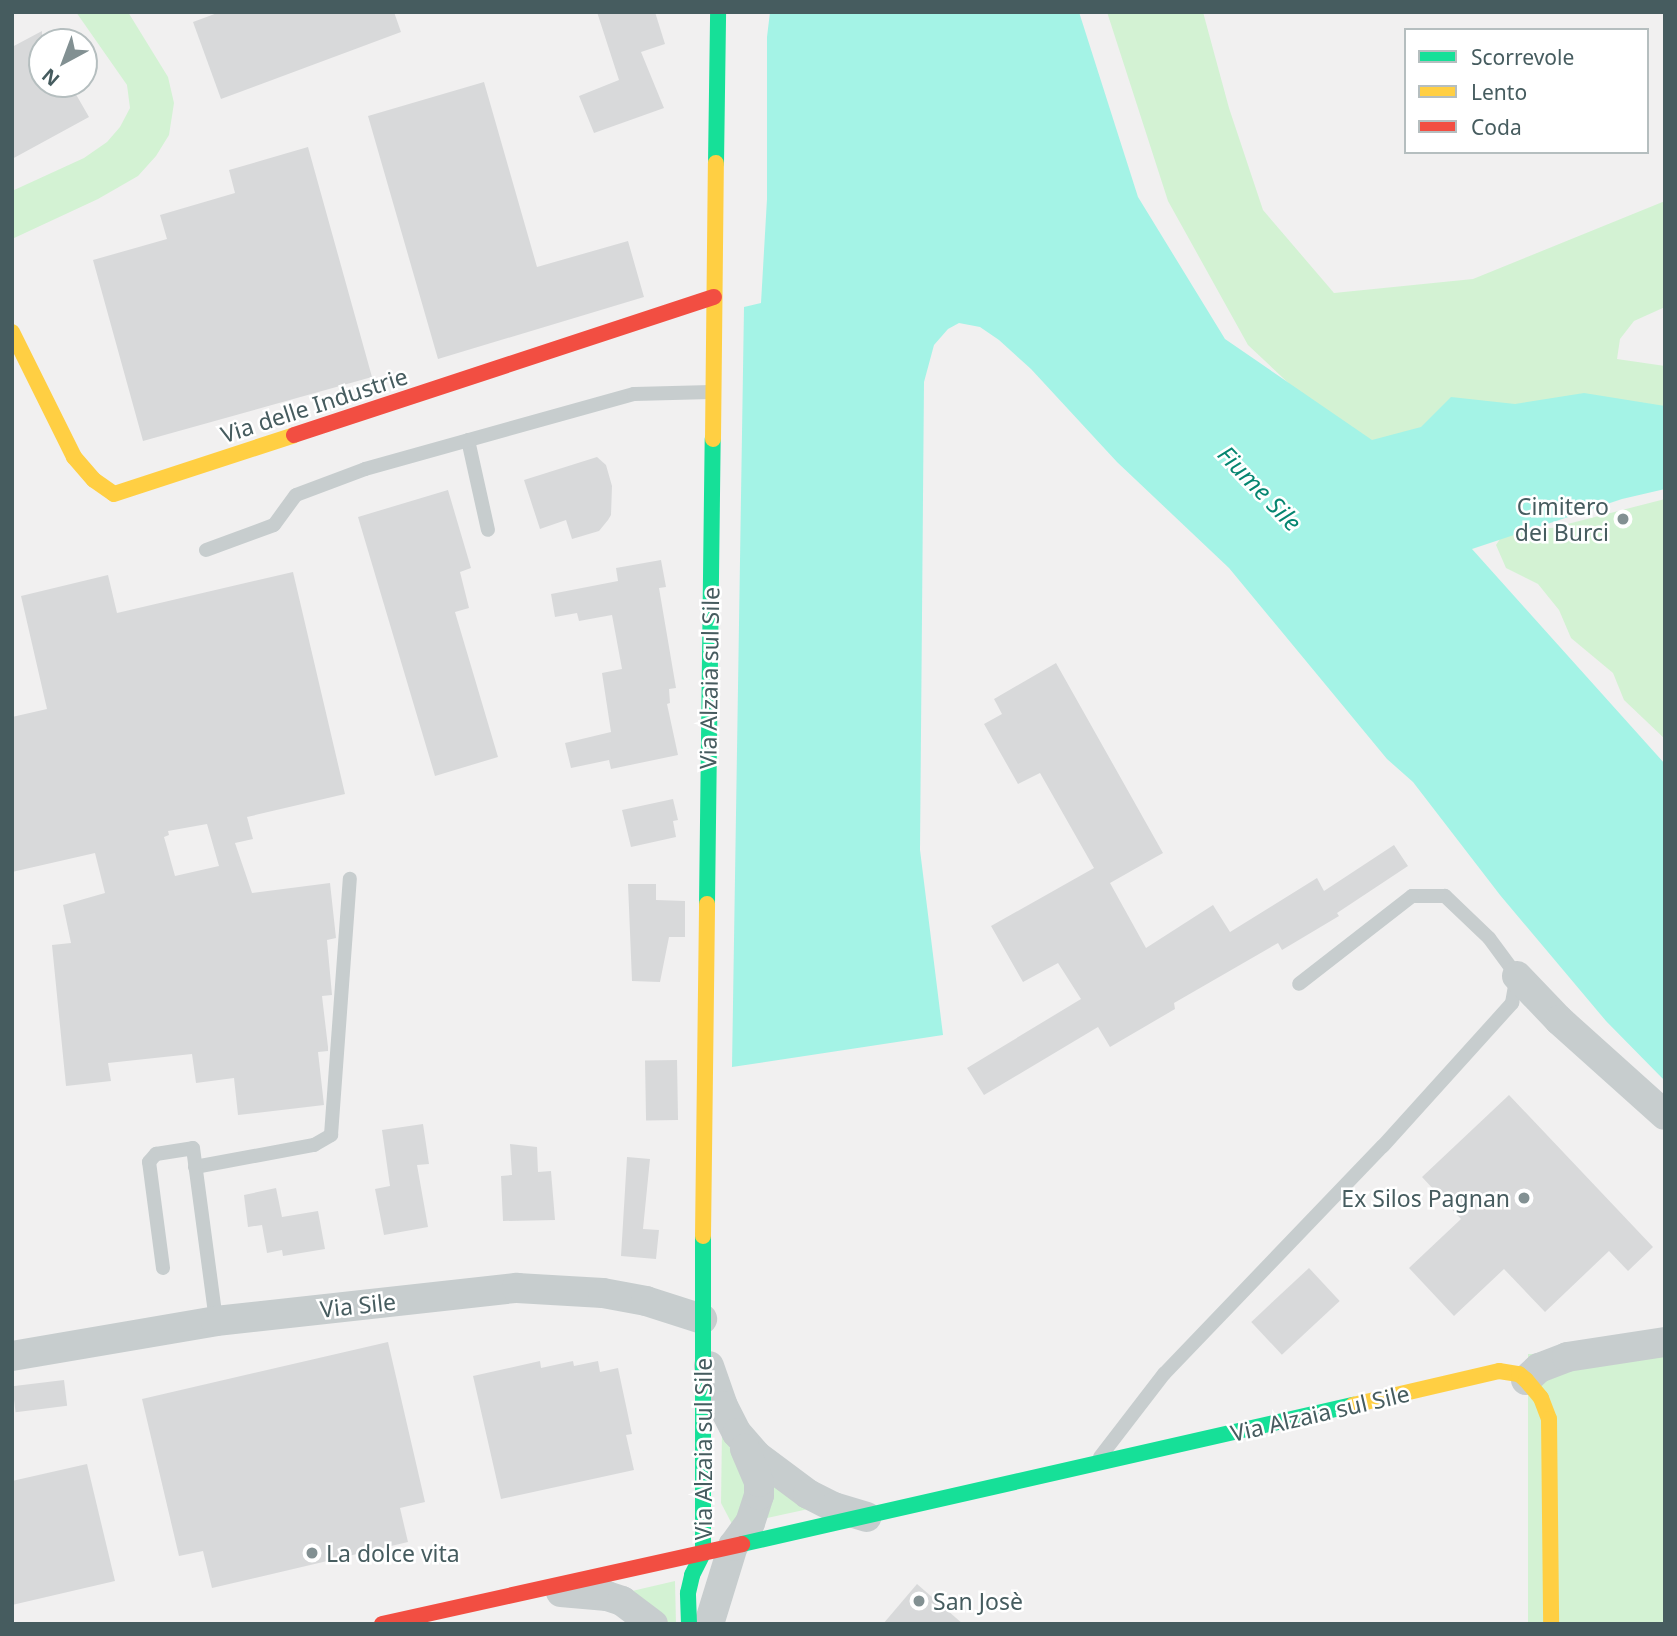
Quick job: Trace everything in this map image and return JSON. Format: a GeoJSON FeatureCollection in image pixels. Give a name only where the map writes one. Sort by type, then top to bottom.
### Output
{"type":"FeatureCollection","features":[{"type":"Feature","properties":{"kind":"street","name":"Via Alzaia sul Sile"},"geometry":{"type":"LineString","coordinates":[[718,12],[702,1331],[703,1553],[1093,1466],[1488,1373],[1509,1371],[1527,1380]]}},
{"type":"Feature","properties":{"kind":"street","name":"Via delle Industrie"},"geometry":{"type":"LineString","coordinates":[[12,332],[74,457],[94,480],[114,494],[714,298]]}},
{"type":"Feature","properties":{"kind":"street"},"geometry":{"type":"LineString","coordinates":[[1517,976],[1559,1020],[1665,1115]]}},
{"type":"Feature","properties":{"kind":"street","name":"Via Sile"},"geometry":{"type":"LineString","coordinates":[[12,1356],[216,1321],[517,1288],[603,1293],[646,1301],[702,1331]]}},
{"type":"Feature","properties":{"kind":"street","name":"Via Alzaia sul Sile"},"geometry":{"type":"LineString","coordinates":[[702,1331],[723,1406],[737,1433],[781,1476],[808,1494],[834,1507],[867,1517]]}},
{"type":"Feature","properties":{"kind":"street"},"geometry":{"type":"LineString","coordinates":[[1551,1624],[1549,1419],[1541,1398],[1527,1380],[1539,1368],[1567,1357],[1665,1342]]}},
{"type":"Feature","properties":{"kind":"street"},"geometry":{"type":"LineString","coordinates":[[709,1624],[733,1546],[750,1523],[759,1495],[754,1468],[737,1433]]}},
{"type":"Feature","properties":{"kind":"street"},"geometry":{"type":"LineString","coordinates":[[382,1624],[703,1553]]}},
{"type":"Feature","properties":{"kind":"street"},"geometry":{"type":"LineString","coordinates":[[690,1624],[688,1593],[692,1575],[703,1553]]}},
{"type":"Feature","properties":{"kind":"street"},"geometry":{"type":"LineString","coordinates":[[533,1591],[607,1596],[639,1611],[653,1624]]}},
{"type":"Feature","properties":{"kind":"lane"},"geometry":{"type":"LineString","coordinates":[[206,550],[274,525],[296,495],[365,469],[634,394],[713,392]]}},
{"type":"Feature","properties":{"kind":"lane"},"geometry":{"type":"LineString","coordinates":[[468,440],[488,530]]}},
{"type":"Feature","properties":{"kind":"lane"},"geometry":{"type":"LineString","coordinates":[[195,1167],[314,1145],[331,1135],[350,879]]}},
{"type":"Feature","properties":{"kind":"lane"},"geometry":{"type":"LineString","coordinates":[[1093,1466],[1164,1374],[1383,1146],[1512,1003],[1517,976],[1489,938],[1445,897],[1412,896],[1299,984]]}},
{"type":"Feature","properties":{"kind":"lane"},"geometry":{"type":"LineString","coordinates":[[163,1268],[149,1163],[156,1154],[193,1148],[216,1321]]}},
{"type":"Feature","properties":{"kind":"shaded area"},"geometry":{"type":"Polygon","coordinates":[[[76,12],[128,12],[168,77],[174,103],[169,135],[156,156],[138,176],[98,199],[12,239],[12,191],[84,158],[107,142],[120,127],[130,108],[127,85],[98,43],[98,28],[87,28],[76,12]]]}},
{"type":"Feature","properties":{"kind":"shaded area"},"geometry":{"type":"Polygon","coordinates":[[[1107,12],[1203,12],[1229,108],[1263,210],[1334,293],[1473,279],[1665,201],[1665,307],[1634,321],[1620,339],[1617,359],[1665,366],[1665,421],[1415,481],[1314,407],[1248,345],[1168,201],[1107,12]]]}},
{"type":"Feature","properties":{"kind":"shaded area"},"geometry":{"type":"Polygon","coordinates":[[[1665,499],[1665,739],[1624,700],[1613,673],[1571,638],[1559,610],[1538,584],[1506,568],[1496,545],[1506,530],[1552,528],[1665,499]]]}},
{"type":"Feature","properties":{"kind":"shaded area"},"geometry":{"type":"Polygon","coordinates":[[[1528,1354],[1665,1354],[1665,1624],[1528,1624],[1528,1354]]]}},
{"type":"Feature","properties":{"kind":"shaded area"},"geometry":{"type":"Polygon","coordinates":[[[722,1430],[746,1484],[745,1508],[732,1524],[721,1503],[722,1430]]]}},
{"type":"Feature","properties":{"kind":"shaded area"},"geometry":{"type":"Polygon","coordinates":[[[767,1476],[813,1508],[767,1518],[767,1476]]]}},
{"type":"Feature","properties":{"kind":"shaded area"},"geometry":{"type":"Polygon","coordinates":[[[675,1581],[676,1624],[670,1624],[632,1591],[675,1581]]]}},
{"type":"Feature","properties":{"kind":"water","name":"Fiume Sile"},"geometry":{"type":"Polygon","coordinates":[[[770,12],[1079,12],[1138,197],[1225,339],[1372,440],[1421,427],[1451,397],[1515,404],[1584,393],[1665,406],[1665,489],[1622,499],[1472,549],[1665,764],[1665,1081],[1606,1021],[1500,895],[1413,782],[1387,759],[1229,568],[1117,462],[1031,369],[980,327],[959,323],[948,329],[934,345],[924,382],[920,850],[943,1035],[732,1067],[744,307],[761,303],[767,199],[767,37],[770,12]]]}},
{"type":"Feature","properties":{"kind":"building"},"geometry":{"type":"Polygon","coordinates":[[[220,12],[394,12],[401,32],[221,99],[193,22],[220,12]]]}},
{"type":"Feature","properties":{"kind":"building"},"geometry":{"type":"Polygon","coordinates":[[[597,12],[655,12],[665,44],[641,52],[664,108],[594,133],[579,96],[619,80],[597,12]]]}},
{"type":"Feature","properties":{"kind":"building"},"geometry":{"type":"Polygon","coordinates":[[[28,38],[28,98],[78,98],[89,117],[12,159],[12,47],[28,38]]]}},
{"type":"Feature","properties":{"kind":"building"},"geometry":{"type":"Polygon","coordinates":[[[484,82],[537,267],[628,241],[644,297],[438,359],[368,116],[484,82]]]}},
{"type":"Feature","properties":{"kind":"building"},"geometry":{"type":"Polygon","coordinates":[[[308,147],[372,377],[143,441],[93,260],[167,239],[160,215],[235,193],[229,170],[308,147]]]}},
{"type":"Feature","properties":{"kind":"building"},"geometry":{"type":"Polygon","coordinates":[[[597,457],[606,465],[612,486],[611,515],[608,520],[599,531],[572,539],[566,520],[540,529],[524,480],[597,457]]]}},
{"type":"Feature","properties":{"kind":"building"},"geometry":{"type":"Polygon","coordinates":[[[448,490],[471,568],[460,572],[469,608],[455,612],[498,757],[435,776],[358,517],[448,490]]]}},
{"type":"Feature","properties":{"kind":"building"},"geometry":{"type":"Polygon","coordinates":[[[661,560],[666,587],[659,588],[676,688],[669,689],[670,703],[667,704],[678,755],[611,769],[609,760],[571,768],[565,743],[611,732],[602,673],[622,669],[612,615],[579,621],[577,613],[555,617],[551,594],[618,581],[616,568],[661,560]]]}},
{"type":"Feature","properties":{"kind":"building"},"geometry":{"type":"Polygon","coordinates":[[[293,572],[345,794],[247,817],[253,839],[235,843],[252,893],[330,883],[336,938],[327,940],[332,995],[322,996],[328,1047],[328,1051],[318,1052],[324,1105],[238,1115],[234,1078],[196,1083],[192,1054],[108,1063],[111,1081],[66,1086],[52,945],[71,943],[63,905],[105,893],[95,853],[12,872],[12,717],[47,709],[21,596],[108,575],[117,613],[293,572]],[[207,824],[168,831],[169,835],[164,837],[175,876],[219,866],[207,824]]]}},
{"type":"Feature","properties":{"kind":"building"},"geometry":{"type":"Polygon","coordinates":[[[1056,663],[1163,853],[1110,883],[1146,948],[1213,905],[1230,932],[1317,878],[1324,891],[1394,845],[1408,866],[1337,913],[1339,916],[1282,950],[1278,943],[1174,1003],[1175,1009],[1110,1047],[1098,1027],[984,1095],[967,1068],[1081,999],[1058,963],[1023,982],[991,926],[1094,868],[1040,773],[1018,784],[984,724],[1002,714],[994,699],[1056,663]]]}},
{"type":"Feature","properties":{"kind":"building"},"geometry":{"type":"Polygon","coordinates":[[[673,799],[678,820],[673,821],[676,837],[631,847],[622,810],[673,799]]]}},
{"type":"Feature","properties":{"kind":"building"},"geometry":{"type":"Polygon","coordinates":[[[628,884],[656,884],[656,900],[685,901],[685,937],[669,937],[660,982],[632,981],[628,884]]]}},
{"type":"Feature","properties":{"kind":"building"},"geometry":{"type":"Polygon","coordinates":[[[677,1060],[678,1120],[646,1121],[645,1061],[677,1060]]]}},
{"type":"Feature","properties":{"kind":"building","name":"Ex Silos Pagnan"},"geometry":{"type":"Polygon","coordinates":[[[1509,1095],[1653,1247],[1628,1271],[1609,1251],[1545,1312],[1504,1269],[1454,1316],[1409,1268],[1461,1219],[1422,1177],[1509,1095]]]}},
{"type":"Feature","properties":{"kind":"building"},"geometry":{"type":"Polygon","coordinates":[[[423,1124],[429,1164],[417,1165],[428,1227],[384,1235],[375,1189],[390,1186],[382,1130],[423,1124]]]}},
{"type":"Feature","properties":{"kind":"building"},"geometry":{"type":"Polygon","coordinates":[[[510,1144],[537,1147],[538,1172],[551,1171],[555,1220],[503,1221],[501,1176],[512,1175],[510,1144]]]}},
{"type":"Feature","properties":{"kind":"building"},"geometry":{"type":"Polygon","coordinates":[[[627,1157],[650,1159],[643,1229],[659,1230],[656,1259],[621,1256],[627,1157]]]}},
{"type":"Feature","properties":{"kind":"building"},"geometry":{"type":"Polygon","coordinates":[[[276,1188],[282,1217],[318,1211],[325,1249],[283,1256],[282,1250],[267,1253],[262,1225],[248,1227],[244,1195],[276,1188]]]}},
{"type":"Feature","properties":{"kind":"building"},"geometry":{"type":"Polygon","coordinates":[[[1309,1268],[1340,1301],[1282,1355],[1251,1322],[1309,1268]]]}},
{"type":"Feature","properties":{"kind":"building"},"geometry":{"type":"Polygon","coordinates":[[[388,1342],[425,1502],[400,1508],[408,1542],[212,1588],[203,1551],[179,1556],[142,1399],[388,1342]]]}},
{"type":"Feature","properties":{"kind":"building"},"geometry":{"type":"Polygon","coordinates":[[[540,1361],[541,1368],[573,1361],[574,1366],[598,1361],[600,1372],[618,1368],[632,1434],[626,1435],[634,1470],[501,1499],[473,1376],[540,1361]]]}},
{"type":"Feature","properties":{"kind":"building"},"geometry":{"type":"Polygon","coordinates":[[[64,1380],[67,1406],[16,1412],[12,1386],[64,1380]]]}},
{"type":"Feature","properties":{"kind":"building"},"geometry":{"type":"Polygon","coordinates":[[[87,1464],[115,1581],[12,1605],[12,1481],[87,1464]]]}},
{"type":"Feature","properties":{"kind":"building"},"geometry":{"type":"Polygon","coordinates":[[[917,1584],[963,1624],[883,1624],[917,1584]]]}},
{"type":"Feature","properties":{"kind":"traffic: fast"},"geometry":{"type":"LineString","coordinates":[[716,163],[718,12]]}},
{"type":"Feature","properties":{"kind":"traffic: fast"},"geometry":{"type":"LineString","coordinates":[[707,904],[713,439]]}},
{"type":"Feature","properties":{"kind":"traffic: fast"},"geometry":{"type":"LineString","coordinates":[[689,1624],[688,1593],[692,1575],[703,1553],[703,1236]]}},
{"type":"Feature","properties":{"kind":"traffic: fast"},"geometry":{"type":"LineString","coordinates":[[742,1544],[1353,1405]]}},
{"type":"Feature","properties":{"kind":"traffic: slow"},"geometry":{"type":"LineString","coordinates":[[713,439],[716,163]]}},
{"type":"Feature","properties":{"kind":"traffic: slow"},"geometry":{"type":"LineString","coordinates":[[12,332],[74,457],[94,480],[114,494],[294,435]]}},
{"type":"Feature","properties":{"kind":"traffic: slow"},"geometry":{"type":"LineString","coordinates":[[703,1236],[707,904]]}},
{"type":"Feature","properties":{"kind":"traffic: slow"},"geometry":{"type":"LineString","coordinates":[[1353,1405],[1499,1371],[1519,1374],[1526,1380],[1541,1398],[1549,1419],[1551,1624]]}},
{"type":"Feature","properties":{"kind":"traffic: jam"},"geometry":{"type":"LineString","coordinates":[[294,435],[714,297]]}},
{"type":"Feature","properties":{"kind":"traffic: jam"},"geometry":{"type":"LineString","coordinates":[[382,1624],[742,1544]]}},
{"type":"Feature","properties":{"kind":"place","name":"Cimitero dei Burci"},"geometry":{"type":"Point","coordinates":[1623,519]}},
{"type":"Feature","properties":{"kind":"place","name":"Ex Silos Pagnan"},"geometry":{"type":"Point","coordinates":[1524,1198]}},
{"type":"Feature","properties":{"kind":"place","name":"La dolce vita"},"geometry":{"type":"Point","coordinates":[312,1553]}},
{"type":"Feature","properties":{"kind":"place","name":"San Josè"},"geometry":{"type":"Point","coordinates":[919,1601]}}]}
